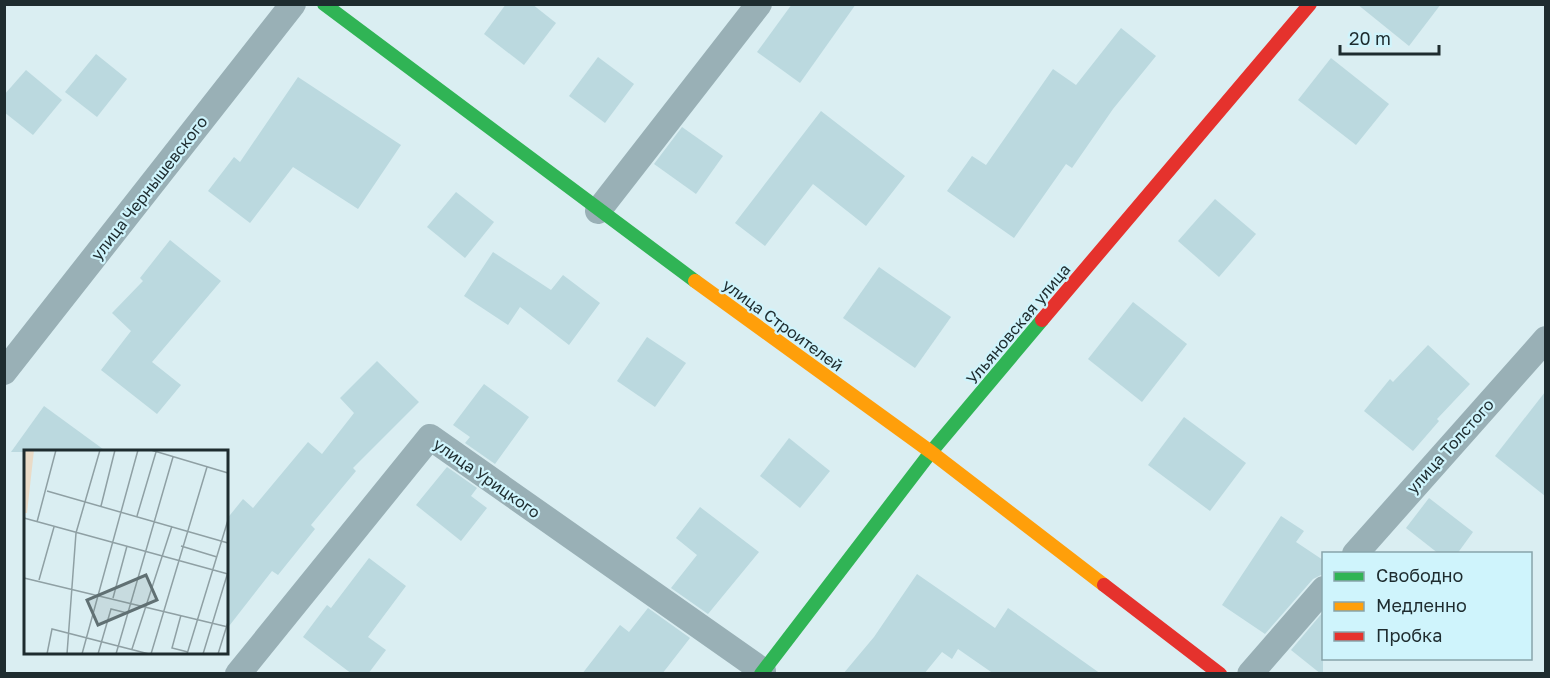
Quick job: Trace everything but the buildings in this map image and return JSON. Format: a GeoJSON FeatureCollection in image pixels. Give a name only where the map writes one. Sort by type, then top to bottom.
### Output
{"type":"FeatureCollection","features":[{"type":"Feature","properties":{"kind":"street","name":"улица Чернышевского"},"geometry":{"type":"LineString","coordinates":[[4,372],[293,4]]}},
{"type":"Feature","properties":{"kind":"street","name":"улица Строителей"},"geometry":{"type":"LineString","coordinates":[[324,4],[598,211],[931,452],[1220,674]]}},
{"type":"Feature","properties":{"kind":"street"},"geometry":{"type":"LineString","coordinates":[[598,211],[759,4]]}},
{"type":"Feature","properties":{"kind":"street","name":"Ульяновская улица"},"geometry":{"type":"LineString","coordinates":[[762,673],[931,452],[1310,4]]}},
{"type":"Feature","properties":{"kind":"street","name":"улица Толстого"},"geometry":{"type":"LineString","coordinates":[[1356,552],[1545,339]]}},
{"type":"Feature","properties":{"kind":"street","name":"улица Урицкого"},"geometry":{"type":"LineString","coordinates":[[238,674],[430,438],[762,673]]}},
{"type":"Feature","properties":{"kind":"street"},"geometry":{"type":"LineString","coordinates":[[1250,674],[1322,590]]}},
{"type":"Feature","properties":{"kind":"traffic: fast"},"geometry":{"type":"LineString","coordinates":[[324,4],[695,281]]}},
{"type":"Feature","properties":{"kind":"traffic: fast"},"geometry":{"type":"LineString","coordinates":[[761,674],[931,452],[1042,320]]}},
{"type":"Feature","properties":{"kind":"traffic: slow"},"geometry":{"type":"LineString","coordinates":[[695,281],[931,452],[1104,585]]}},
{"type":"Feature","properties":{"kind":"traffic: jam"},"geometry":{"type":"LineString","coordinates":[[1042,320],[1310,4]]}},
{"type":"Feature","properties":{"kind":"traffic: jam"},"geometry":{"type":"LineString","coordinates":[[1104,585],[1220,674]]}}]}
